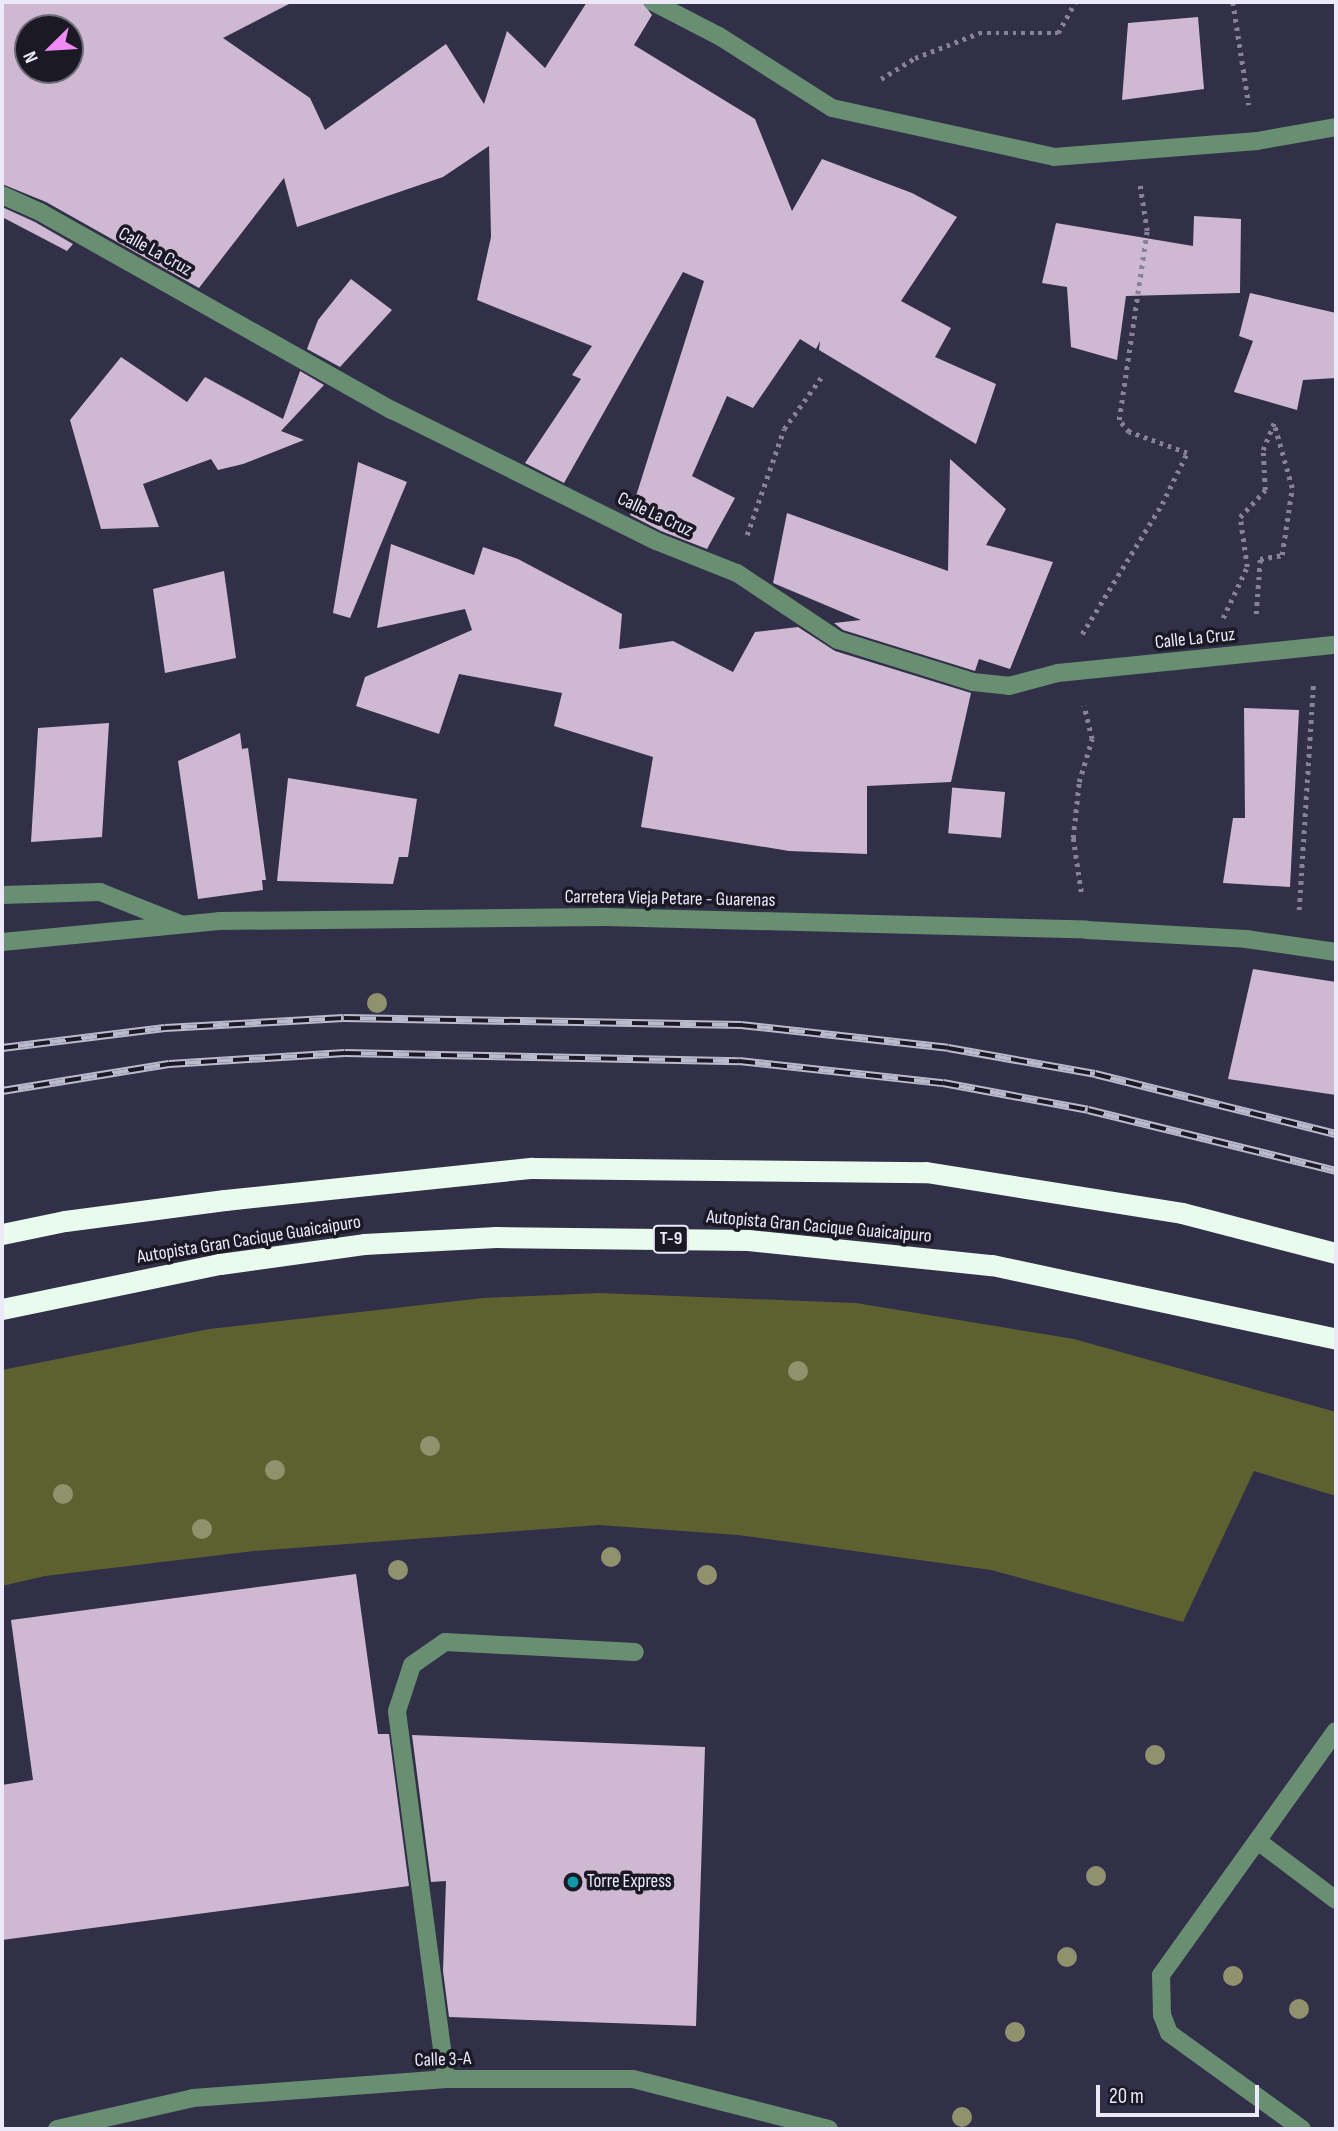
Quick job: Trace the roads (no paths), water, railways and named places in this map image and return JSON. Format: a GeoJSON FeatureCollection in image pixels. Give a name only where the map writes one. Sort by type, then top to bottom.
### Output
{"type":"FeatureCollection","features":[{"type":"Feature","properties":{"kind":"highway","name":"Autopista Gran Cacique Guaicaipuro"},"geometry":{"type":"LineString","coordinates":[[2,1234],[65,1221],[225,1200],[532,1168],[926,1172],[1182,1213],[1336,1253]]}},
{"type":"Feature","properties":{"kind":"highway","name":"Autopista Gran Cacique Guaicaipuro"},"geometry":{"type":"LineString","coordinates":[[2,1308],[220,1264],[364,1244],[496,1237],[748,1240],[992,1265],[1336,1339]]}},
{"type":"Feature","properties":{"kind":"street"},"geometry":{"type":"LineString","coordinates":[[653,2],[719,36],[832,108],[1054,157],[1257,141],[1336,127]]}},
{"type":"Feature","properties":{"kind":"street","name":"Calle La Cruz"},"geometry":{"type":"LineString","coordinates":[[2,195],[40,212],[392,410],[656,541],[737,573],[838,640],[973,682],[1009,686],[1058,673],[1336,645]]}},
{"type":"Feature","properties":{"kind":"street"},"geometry":{"type":"LineString","coordinates":[[2,895],[100,892],[183,925]]}},
{"type":"Feature","properties":{"kind":"street","name":"Carretera Vieja Petare - Guarenas"},"geometry":{"type":"LineString","coordinates":[[2,942],[219,921],[605,917],[1087,930],[1297,946],[1336,952]]}},
{"type":"Feature","properties":{"kind":"street"},"geometry":{"type":"LineString","coordinates":[[446,2079],[397,1711],[412,1665],[445,1643],[635,1652]]}},
{"type":"Feature","properties":{"kind":"street"},"geometry":{"type":"LineString","coordinates":[[1302,2129],[1170,2033],[1162,2015],[1161,1975],[1259,1842],[1336,1731]]}},
{"type":"Feature","properties":{"kind":"street"},"geometry":{"type":"LineString","coordinates":[[1259,1842],[1336,1900]]}},
{"type":"Feature","properties":{"kind":"street","name":"Calle 3-A"},"geometry":{"type":"LineString","coordinates":[[57,2129],[193,2098],[446,2079],[634,2079],[829,2129]]}},
{"type":"Feature","properties":{"kind":"railway"},"geometry":{"type":"LineString","coordinates":[[2,1048],[165,1028],[344,1018],[741,1025],[948,1048],[1095,1074],[1336,1134]]}},
{"type":"Feature","properties":{"kind":"railway"},"geometry":{"type":"LineString","coordinates":[[2,1091],[169,1064],[345,1053],[739,1061],[943,1083],[1088,1110],[1336,1171]]}},
{"type":"Feature","properties":{"kind":"place","name":"Torre Express"},"geometry":{"type":"Point","coordinates":[573,1882]}}]}
